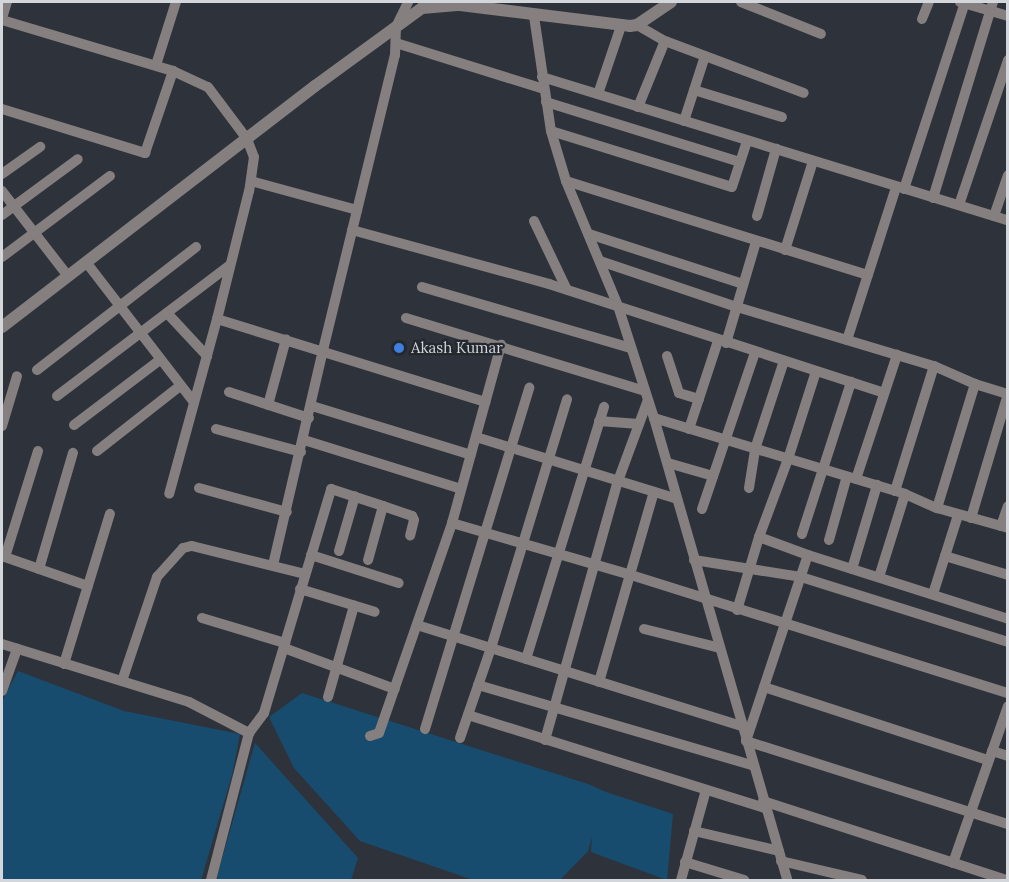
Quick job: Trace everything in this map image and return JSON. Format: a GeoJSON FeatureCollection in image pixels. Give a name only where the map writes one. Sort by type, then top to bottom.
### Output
{"type":"FeatureCollection","features":[{"type":"Feature","properties":{"kind":"street"},"geometry":{"type":"LineString","coordinates":[[7,2],[2,19],[156,65],[208,87],[247,139],[254,157],[251,180],[217,319],[169,494]]}},
{"type":"Feature","properties":{"kind":"street"},"geometry":{"type":"LineString","coordinates":[[156,65],[176,2]]}},
{"type":"Feature","properties":{"kind":"street"},"geometry":{"type":"LineString","coordinates":[[273,565],[312,405],[322,350],[395,55],[396,27],[408,2]]}},
{"type":"Feature","properties":{"kind":"street"},"geometry":{"type":"LineString","coordinates":[[2,327],[422,8],[437,5],[621,26],[637,25],[671,2]]}},
{"type":"Feature","properties":{"kind":"street"},"geometry":{"type":"LineString","coordinates":[[741,2],[821,34]]}},
{"type":"Feature","properties":{"kind":"street"},"geometry":{"type":"LineString","coordinates":[[922,20],[929,2]]}},
{"type":"Feature","properties":{"kind":"street"},"geometry":{"type":"LineString","coordinates":[[847,340],[963,2],[992,6],[1008,16]]}},
{"type":"Feature","properties":{"kind":"street"},"geometry":{"type":"LineString","coordinates":[[933,198],[992,6]]}},
{"type":"Feature","properties":{"kind":"street"},"geometry":{"type":"LineString","coordinates":[[534,16],[551,131],[566,182],[618,306],[654,418],[752,765],[787,880]]}},
{"type":"Feature","properties":{"kind":"street"},"geometry":{"type":"LineString","coordinates":[[637,25],[665,41],[804,93]]}},
{"type":"Feature","properties":{"kind":"street"},"geometry":{"type":"LineString","coordinates":[[598,94],[621,26]]}},
{"type":"Feature","properties":{"kind":"street"},"geometry":{"type":"LineString","coordinates":[[638,107],[665,41]]}},
{"type":"Feature","properties":{"kind":"street"},"geometry":{"type":"LineString","coordinates":[[396,42],[544,89]]}},
{"type":"Feature","properties":{"kind":"street"},"geometry":{"type":"LineString","coordinates":[[684,121],[705,56]]}},
{"type":"Feature","properties":{"kind":"street"},"geometry":{"type":"LineString","coordinates":[[959,206],[1008,60]]}},
{"type":"Feature","properties":{"kind":"street"},"geometry":{"type":"LineString","coordinates":[[2,110],[145,153],[173,71]]}},
{"type":"Feature","properties":{"kind":"street"},"geometry":{"type":"LineString","coordinates":[[542,77],[1008,220]]}},
{"type":"Feature","properties":{"kind":"street"},"geometry":{"type":"LineString","coordinates":[[694,90],[783,117]]}},
{"type":"Feature","properties":{"kind":"street"},"geometry":{"type":"LineString","coordinates":[[546,102],[740,162]]}},
{"type":"Feature","properties":{"kind":"street"},"geometry":{"type":"LineString","coordinates":[[551,131],[732,187],[747,141]]}},
{"type":"Feature","properties":{"kind":"street"},"geometry":{"type":"LineString","coordinates":[[2,174],[40,147]]}},
{"type":"Feature","properties":{"kind":"street"},"geometry":{"type":"LineString","coordinates":[[758,216],[776,149]]}},
{"type":"Feature","properties":{"kind":"street"},"geometry":{"type":"LineString","coordinates":[[2,215],[78,159]]}},
{"type":"Feature","properties":{"kind":"street"},"geometry":{"type":"LineString","coordinates":[[785,250],[813,161]]}},
{"type":"Feature","properties":{"kind":"street"},"geometry":{"type":"LineString","coordinates":[[994,216],[1008,175]]}},
{"type":"Feature","properties":{"kind":"street"},"geometry":{"type":"LineString","coordinates":[[2,257],[110,176]]}},
{"type":"Feature","properties":{"kind":"street"},"geometry":{"type":"LineString","coordinates":[[251,180],[357,210]]}},
{"type":"Feature","properties":{"kind":"street"},"geometry":{"type":"LineString","coordinates":[[566,182],[868,275]]}},
{"type":"Feature","properties":{"kind":"street"},"geometry":{"type":"LineString","coordinates":[[2,191],[68,276]]}},
{"type":"Feature","properties":{"kind":"street"},"geometry":{"type":"LineString","coordinates":[[534,221],[567,290]]}},
{"type":"Feature","properties":{"kind":"street"},"geometry":{"type":"LineString","coordinates":[[352,230],[567,290],[884,393]]}},
{"type":"Feature","properties":{"kind":"street"},"geometry":{"type":"LineString","coordinates":[[589,234],[743,284]]}},
{"type":"Feature","properties":{"kind":"street"},"geometry":{"type":"LineString","coordinates":[[688,429],[737,306],[756,242]]}},
{"type":"Feature","properties":{"kind":"street"},"geometry":{"type":"LineString","coordinates":[[37,370],[196,247]]}},
{"type":"Feature","properties":{"kind":"street"},"geometry":{"type":"LineString","coordinates":[[600,261],[737,306],[934,366],[975,384],[1008,394],[971,518]]}},
{"type":"Feature","properties":{"kind":"street"},"geometry":{"type":"LineString","coordinates":[[86,262],[194,402]]}},
{"type":"Feature","properties":{"kind":"street"},"geometry":{"type":"LineString","coordinates":[[57,396],[230,264]]}},
{"type":"Feature","properties":{"kind":"street"},"geometry":{"type":"LineString","coordinates":[[422,287],[630,348]]}},
{"type":"Feature","properties":{"kind":"street"},"geometry":{"type":"LineString","coordinates":[[167,313],[207,356]]}},
{"type":"Feature","properties":{"kind":"street"},"geometry":{"type":"LineString","coordinates":[[406,318],[501,345],[646,395]]}},
{"type":"Feature","properties":{"kind":"street"},"geometry":{"type":"LineString","coordinates":[[217,319],[485,402]]}},
{"type":"Feature","properties":{"kind":"street"},"geometry":{"type":"LineString","coordinates":[[268,405],[286,339]]}},
{"type":"Feature","properties":{"kind":"street"},"geometry":{"type":"LineString","coordinates":[[370,736],[379,733],[452,523],[501,345]]}},
{"type":"Feature","properties":{"kind":"street"},"geometry":{"type":"LineString","coordinates":[[702,509],[755,352]]}},
{"type":"Feature","properties":{"kind":"street"},"geometry":{"type":"LineString","coordinates":[[829,540],[897,355]]}},
{"type":"Feature","properties":{"kind":"street"},"geometry":{"type":"LineString","coordinates":[[668,356],[679,393],[699,399]]}},
{"type":"Feature","properties":{"kind":"street"},"geometry":{"type":"LineString","coordinates":[[74,425],[160,360]]}},
{"type":"Feature","properties":{"kind":"street"},"geometry":{"type":"LineString","coordinates":[[749,488],[755,448],[784,361]]}},
{"type":"Feature","properties":{"kind":"street"},"geometry":{"type":"LineString","coordinates":[[879,577],[934,366]]}},
{"type":"Feature","properties":{"kind":"street"},"geometry":{"type":"LineString","coordinates":[[737,610],[759,537],[788,459],[816,371]]}},
{"type":"Feature","properties":{"kind":"street"},"geometry":{"type":"LineString","coordinates":[[2,426],[17,376]]}},
{"type":"Feature","properties":{"kind":"street"},"geometry":{"type":"LineString","coordinates":[[802,534],[851,382]]}},
{"type":"Feature","properties":{"kind":"street"},"geometry":{"type":"LineString","coordinates":[[937,508],[975,384]]}},
{"type":"Feature","properties":{"kind":"street"},"geometry":{"type":"LineString","coordinates":[[97,451],[180,386]]}},
{"type":"Feature","properties":{"kind":"street"},"geometry":{"type":"LineString","coordinates":[[425,729],[529,388]]}},
{"type":"Feature","properties":{"kind":"street"},"geometry":{"type":"LineString","coordinates":[[229,392],[309,418]]}},
{"type":"Feature","properties":{"kind":"street"},"geometry":{"type":"LineString","coordinates":[[545,740],[618,481],[639,424],[646,395]]}},
{"type":"Feature","properties":{"kind":"street"},"geometry":{"type":"LineString","coordinates":[[460,738],[491,648],[567,399]]}},
{"type":"Feature","properties":{"kind":"street"},"geometry":{"type":"LineString","coordinates":[[312,405],[471,456]]}},
{"type":"Feature","properties":{"kind":"street"},"geometry":{"type":"LineString","coordinates":[[526,659],[604,407]]}},
{"type":"Feature","properties":{"kind":"street"},"geometry":{"type":"LineString","coordinates":[[654,418],[900,492],[937,508],[1004,527],[1008,506]]}},
{"type":"Feature","properties":{"kind":"street"},"geometry":{"type":"LineString","coordinates":[[599,421],[639,424]]}},
{"type":"Feature","properties":{"kind":"street"},"geometry":{"type":"LineString","coordinates":[[216,429],[301,452]]}},
{"type":"Feature","properties":{"kind":"street"},"geometry":{"type":"LineString","coordinates":[[476,437],[677,500]]}},
{"type":"Feature","properties":{"kind":"street"},"geometry":{"type":"LineString","coordinates":[[304,440],[461,489]]}},
{"type":"Feature","properties":{"kind":"street"},"geometry":{"type":"LineString","coordinates":[[38,452],[3,557],[88,586]]}},
{"type":"Feature","properties":{"kind":"street"},"geometry":{"type":"LineString","coordinates":[[39,569],[73,453]]}},
{"type":"Feature","properties":{"kind":"street"},"geometry":{"type":"LineString","coordinates":[[668,463],[712,476]]}},
{"type":"Feature","properties":{"kind":"street"},"geometry":{"type":"LineString","coordinates":[[852,568],[877,485]]}},
{"type":"Feature","properties":{"kind":"street"},"geometry":{"type":"LineString","coordinates":[[200,488],[287,512]]}},
{"type":"Feature","properties":{"kind":"street"},"geometry":{"type":"LineString","coordinates":[[211,880],[251,729],[264,713],[330,490],[355,496],[412,516],[414,520],[410,536]]}},
{"type":"Feature","properties":{"kind":"street"},"geometry":{"type":"LineString","coordinates":[[599,682],[654,492]]}},
{"type":"Feature","properties":{"kind":"street"},"geometry":{"type":"LineString","coordinates":[[339,551],[355,496]]}},
{"type":"Feature","properties":{"kind":"street"},"geometry":{"type":"LineString","coordinates":[[368,560],[383,506]]}},
{"type":"Feature","properties":{"kind":"street"},"geometry":{"type":"LineString","coordinates":[[64,664],[110,514]]}},
{"type":"Feature","properties":{"kind":"street"},"geometry":{"type":"LineString","coordinates":[[933,594],[958,514]]}},
{"type":"Feature","properties":{"kind":"street"},"geometry":{"type":"LineString","coordinates":[[452,523],[631,575],[1008,693]]}},
{"type":"Feature","properties":{"kind":"street"},"geometry":{"type":"LineString","coordinates":[[759,537],[1008,619]]}},
{"type":"Feature","properties":{"kind":"street"},"geometry":{"type":"LineString","coordinates":[[122,681],[157,577],[170,565],[178,552],[192,546],[305,574]]}},
{"type":"Feature","properties":{"kind":"street"},"geometry":{"type":"LineString","coordinates":[[311,555],[399,583]]}},
{"type":"Feature","properties":{"kind":"street"},"geometry":{"type":"LineString","coordinates":[[746,741],[808,555]]}},
{"type":"Feature","properties":{"kind":"street"},"geometry":{"type":"LineString","coordinates":[[945,556],[1008,575]]}},
{"type":"Feature","properties":{"kind":"street"},"geometry":{"type":"LineString","coordinates":[[693,560],[801,577],[1008,642]]}},
{"type":"Feature","properties":{"kind":"street"},"geometry":{"type":"LineString","coordinates":[[300,589],[375,612]]}},
{"type":"Feature","properties":{"kind":"street"},"geometry":{"type":"LineString","coordinates":[[328,697],[354,606]]}},
{"type":"Feature","properties":{"kind":"street"},"geometry":{"type":"LineString","coordinates":[[202,618],[284,646],[395,689]]}},
{"type":"Feature","properties":{"kind":"street"},"geometry":{"type":"LineString","coordinates":[[417,625],[741,726]]}},
{"type":"Feature","properties":{"kind":"street"},"geometry":{"type":"LineString","coordinates":[[644,629],[720,648]]}},
{"type":"Feature","properties":{"kind":"street"},"geometry":{"type":"LineString","coordinates":[[2,644],[189,702],[251,729]]}},
{"type":"Feature","properties":{"kind":"street"},"geometry":{"type":"LineString","coordinates":[[2,691],[17,650]]}},
{"type":"Feature","properties":{"kind":"street"},"geometry":{"type":"LineString","coordinates":[[478,685],[752,765]]}},
{"type":"Feature","properties":{"kind":"street"},"geometry":{"type":"LineString","coordinates":[[764,687],[990,755],[1008,756]]}},
{"type":"Feature","properties":{"kind":"street"},"geometry":{"type":"LineString","coordinates":[[953,863],[1008,706]]}},
{"type":"Feature","properties":{"kind":"street"},"geometry":{"type":"LineString","coordinates":[[468,716],[1006,880]]}},
{"type":"Feature","properties":{"kind":"street"},"geometry":{"type":"LineString","coordinates":[[746,741],[1008,824]]}},
{"type":"Feature","properties":{"kind":"street"},"geometry":{"type":"LineString","coordinates":[[681,880],[706,790]]}},
{"type":"Feature","properties":{"kind":"street"},"geometry":{"type":"LineString","coordinates":[[694,831],[862,880]]}},
{"type":"Feature","properties":{"kind":"street"},"geometry":{"type":"LineString","coordinates":[[686,862],[744,880]]}},
{"type":"Feature","properties":{"kind":"water"},"geometry":{"type":"Polygon","coordinates":[[[18,671],[124,711],[240,734],[232,775],[201,880],[2,880],[2,701],[18,671]]]}},
{"type":"Feature","properties":{"kind":"water"},"geometry":{"type":"Polygon","coordinates":[[[302,693],[588,784],[673,814],[667,880],[591,852],[592,837],[588,851],[560,880],[473,880],[360,841],[294,768],[269,717],[302,693]]]}},
{"type":"Feature","properties":{"kind":"water"},"geometry":{"type":"Polygon","coordinates":[[[255,743],[358,858],[351,880],[216,880],[255,743]]]}},
{"type":"Feature","properties":{"kind":"place","name":"Akash Kumar"},"geometry":{"type":"Point","coordinates":[399,348]}}]}
